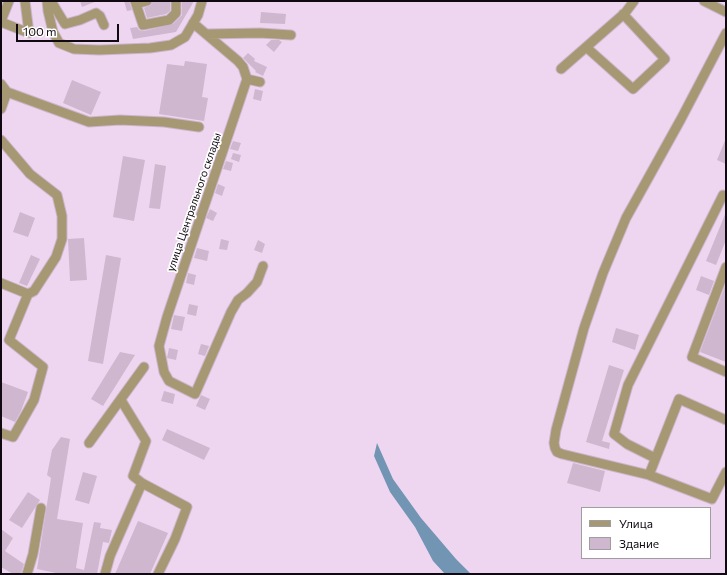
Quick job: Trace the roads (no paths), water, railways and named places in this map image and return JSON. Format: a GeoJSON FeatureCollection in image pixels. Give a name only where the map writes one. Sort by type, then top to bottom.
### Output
{"type":"FeatureCollection","features":[{"type":"Feature","properties":{"kind":"street"},"geometry":{"type":"LineString","coordinates":[[9,1],[1,22],[29,33],[25,1]]}},
{"type":"Feature","properties":{"kind":"street"},"geometry":{"type":"LineString","coordinates":[[46,1],[53,32],[60,43],[74,49],[99,50],[150,48],[171,45],[185,37],[198,15],[202,1]]}},
{"type":"Feature","properties":{"kind":"street"},"geometry":{"type":"LineString","coordinates":[[51,1],[65,24],[80,20],[96,13],[100,16],[104,25]]}},
{"type":"Feature","properties":{"kind":"street"},"geometry":{"type":"LineString","coordinates":[[147,1],[136,3],[143,25],[169,20],[176,13],[176,1]]}},
{"type":"Feature","properties":{"kind":"street"},"geometry":{"type":"LineString","coordinates":[[561,69],[623,14],[634,1]]}},
{"type":"Feature","properties":{"kind":"street"},"geometry":{"type":"LineString","coordinates":[[704,1],[726,12]]}},
{"type":"Feature","properties":{"kind":"street"},"geometry":{"type":"LineString","coordinates":[[586,47],[633,89],[665,59],[623,14]]}},
{"type":"Feature","properties":{"kind":"street"},"geometry":{"type":"LineString","coordinates":[[193,23],[238,61],[243,67],[247,79],[260,82]]}},
{"type":"Feature","properties":{"kind":"street"},"geometry":{"type":"LineString","coordinates":[[206,34],[260,33],[291,35]]}},
{"type":"Feature","properties":{"kind":"street"},"geometry":{"type":"LineString","coordinates":[[726,33],[682,119],[623,225],[603,273],[584,328],[556,430],[554,443],[557,452],[562,454],[649,475],[712,499],[726,472]]}},
{"type":"Feature","properties":{"kind":"street","name":"улица Центрального склады"},"geometry":{"type":"LineString","coordinates":[[247,79],[167,317],[159,346],[164,372],[169,381],[195,394],[231,312],[238,300],[247,293],[256,282],[263,266]]}},
{"type":"Feature","properties":{"kind":"street"},"geometry":{"type":"LineString","coordinates":[[1,84],[8,92],[89,122],[120,120],[164,122],[199,127]]}},
{"type":"Feature","properties":{"kind":"street"},"geometry":{"type":"LineString","coordinates":[[1,109],[8,92]]}},
{"type":"Feature","properties":{"kind":"street"},"geometry":{"type":"LineString","coordinates":[[1,140],[30,174],[57,195],[62,216],[62,239],[56,257],[34,291],[28,294],[8,340],[43,366],[34,400],[13,437],[1,433]]}},
{"type":"Feature","properties":{"kind":"street"},"geometry":{"type":"LineString","coordinates":[[655,458],[626,444],[614,434],[628,384],[723,195]]}},
{"type":"Feature","properties":{"kind":"street"},"geometry":{"type":"LineString","coordinates":[[726,267],[692,357],[726,372]]}},
{"type":"Feature","properties":{"kind":"street"},"geometry":{"type":"LineString","coordinates":[[1,283],[28,294]]}},
{"type":"Feature","properties":{"kind":"street"},"geometry":{"type":"LineString","coordinates":[[89,443],[144,367]]}},
{"type":"Feature","properties":{"kind":"street"},"geometry":{"type":"LineString","coordinates":[[649,475],[679,399],[726,420]]}},
{"type":"Feature","properties":{"kind":"street"},"geometry":{"type":"LineString","coordinates":[[121,400],[146,441],[133,476],[142,483],[187,507],[175,539],[158,574]]}},
{"type":"Feature","properties":{"kind":"street"},"geometry":{"type":"LineString","coordinates":[[105,574],[110,556],[142,483]]}},
{"type":"Feature","properties":{"kind":"street"},"geometry":{"type":"LineString","coordinates":[[26,574],[33,554],[41,508]]}},
{"type":"Feature","properties":{"kind":"water"},"geometry":{"type":"Polygon","coordinates":[[[377,443],[393,479],[421,518],[471,574],[445,574],[433,561],[415,527],[390,492],[374,456],[377,443]]]}}]}
